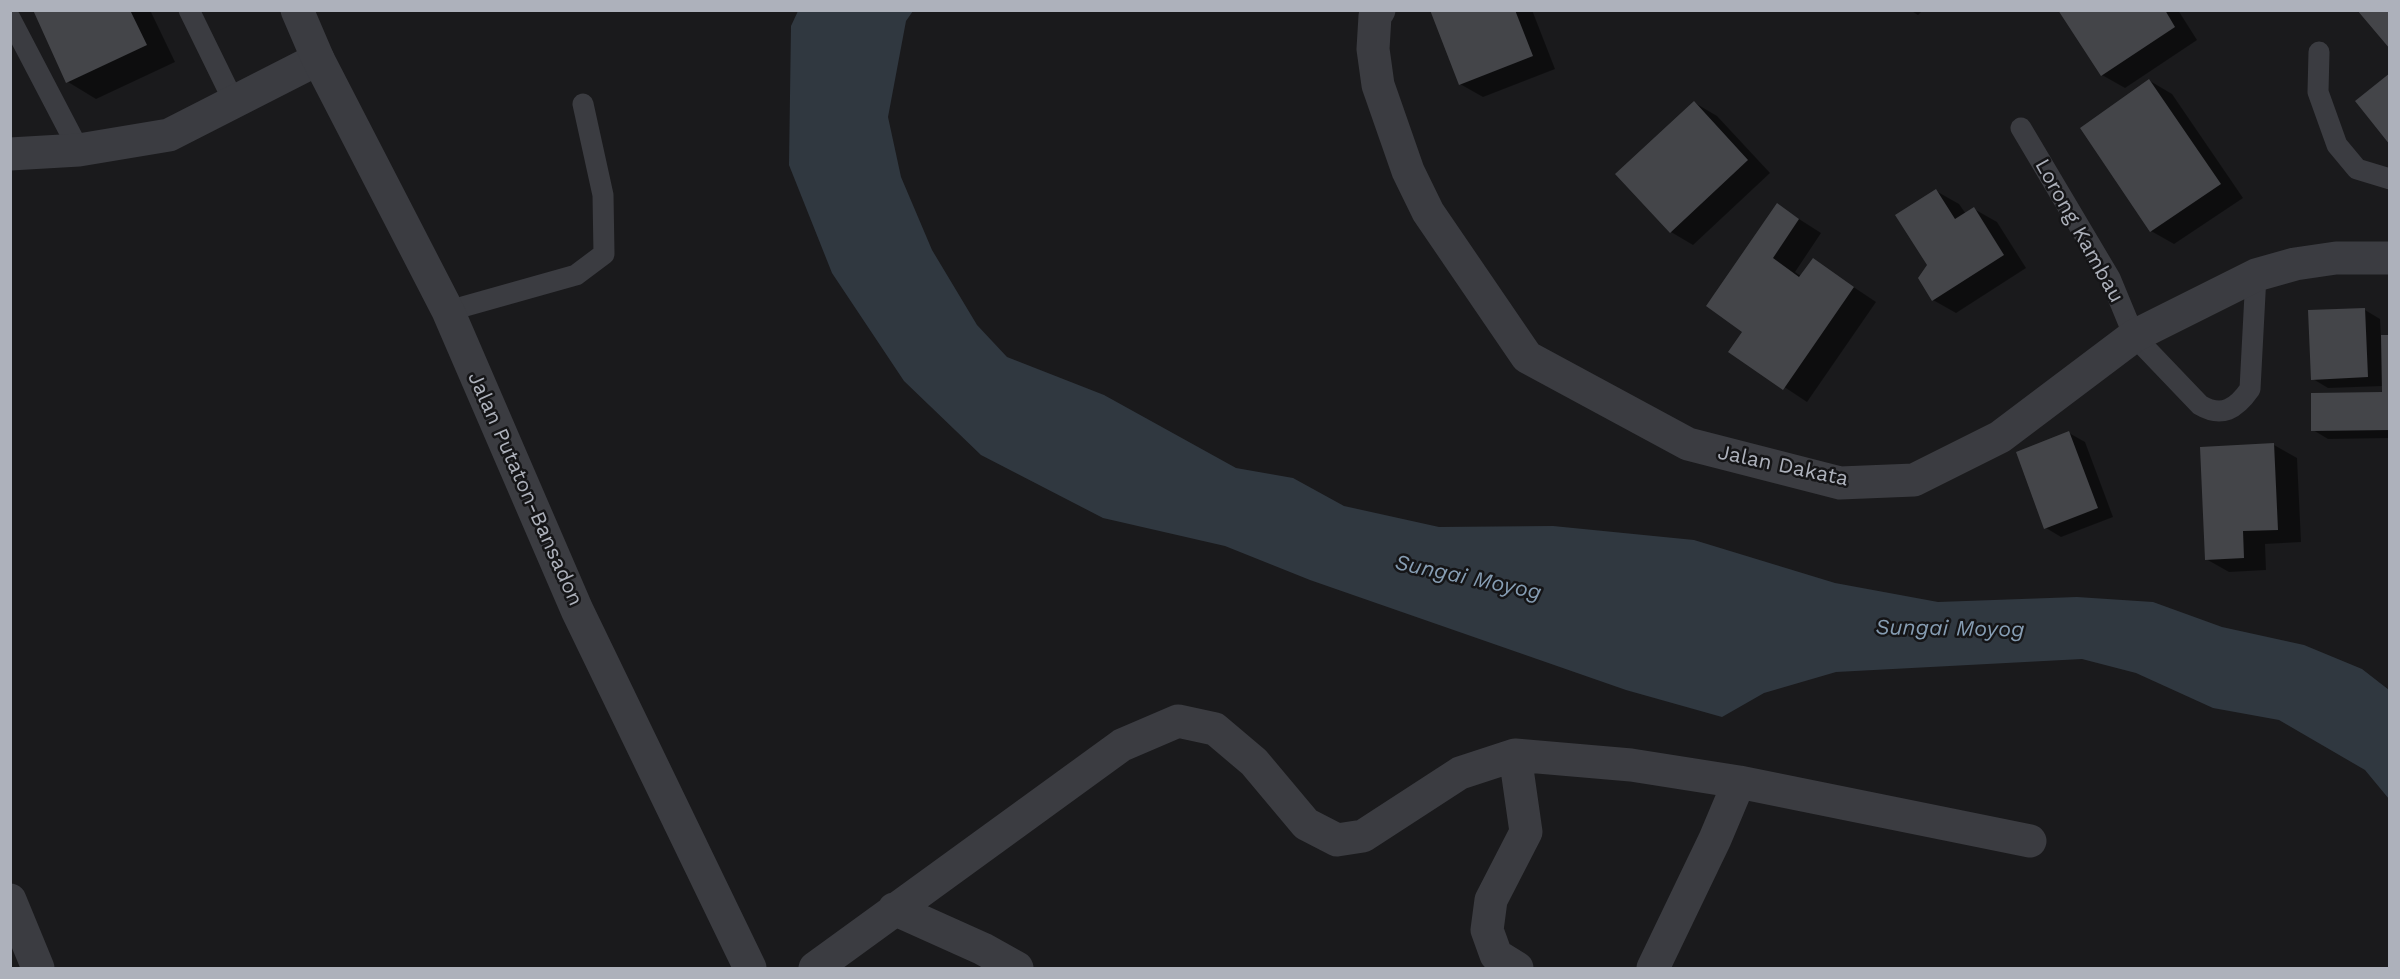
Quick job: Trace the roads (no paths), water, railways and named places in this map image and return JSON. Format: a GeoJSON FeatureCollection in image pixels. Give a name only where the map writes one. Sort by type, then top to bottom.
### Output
{"type":"FeatureCollection","features":[{"type":"Feature","properties":{"kind":"street","name":"Jalan Putaton-Bansadon"},"geometry":{"type":"LineString","coordinates":[[297,10],[318,59],[448,311],[577,610],[750,969]]}},
{"type":"Feature","properties":{"kind":"street","name":"Jalan Dakata"},"geometry":{"type":"LineString","coordinates":[[1379,10],[1376,16],[1373,49],[1378,85],[1408,171],[1428,212],[1527,357],[1688,444],[1839,483],[1914,480],[2000,437],[2133,336],[2256,275],[2295,264],[2326,260],[2390,258]]}},
{"type":"Feature","properties":{"kind":"street"},"geometry":{"type":"LineString","coordinates":[[10,154],[79,150],[169,135],[318,59]]}},
{"type":"Feature","properties":{"kind":"street"},"geometry":{"type":"LineString","coordinates":[[815,969],[894,909],[1122,745],[1178,721],[1215,729],[1254,762],[1306,824],[1337,840],[1364,836],[1460,773],[1515,755],[1631,765],[1739,782],[2030,841]]}},
{"type":"Feature","properties":{"kind":"street"},"geometry":{"type":"LineString","coordinates":[[1515,755],[1526,831],[1491,900],[1487,930],[1496,955],[1517,969]]}},
{"type":"Feature","properties":{"kind":"street"},"geometry":{"type":"LineString","coordinates":[[1653,969],[1715,839],[1739,782]]}},
{"type":"Feature","properties":{"kind":"street"},"geometry":{"type":"LineString","coordinates":[[10,900],[38,969]]}},
{"type":"Feature","properties":{"kind":"street"},"geometry":{"type":"LineString","coordinates":[[894,909],[983,950],[1017,969]]}},
{"type":"Feature","properties":{"kind":"lane"},"geometry":{"type":"LineString","coordinates":[[189,10],[234,102]]}},
{"type":"Feature","properties":{"kind":"lane"},"geometry":{"type":"LineString","coordinates":[[10,18],[79,150]]}},
{"type":"Feature","properties":{"kind":"lane"},"geometry":{"type":"LineString","coordinates":[[2319,52],[2318,92],[2337,144],[2357,169],[2390,179]]}},
{"type":"Feature","properties":{"kind":"lane"},"geometry":{"type":"LineString","coordinates":[[448,311],[576,275],[604,254],[603,195],[583,105]]}},
{"type":"Feature","properties":{"kind":"lane","name":"Lorong Kambau"},"geometry":{"type":"LineString","coordinates":[[2021,129],[2110,278],[2133,336]]}},
{"type":"Feature","properties":{"kind":"lane"},"geometry":{"type":"LineString","coordinates":[[2133,336],[2200,405],[2211,412],[2229,411],[2240,404],[2250,389],[2256,275]]}},
{"type":"Feature","properties":{"kind":"water","name":"Sungai Moyog"},"geometry":{"type":"Polygon","coordinates":[[[798,11],[913,11],[906,21],[888,117],[901,177],[932,250],[977,325],[1007,357],[1104,395],[1236,468],[1293,478],[1344,506],[1439,527],[1553,526],[1694,540],[1835,583],[1938,602],[2077,597],[2153,602],[2222,627],[2304,645],[2362,669],[2389,690],[2389,799],[2365,770],[2279,720],[2213,708],[2136,673],[2082,659],[1836,672],[1764,693],[1722,717],[1626,690],[1310,580],[1225,546],[1103,518],[981,455],[904,381],[832,273],[789,165],[791,26],[798,11]]]}}]}
